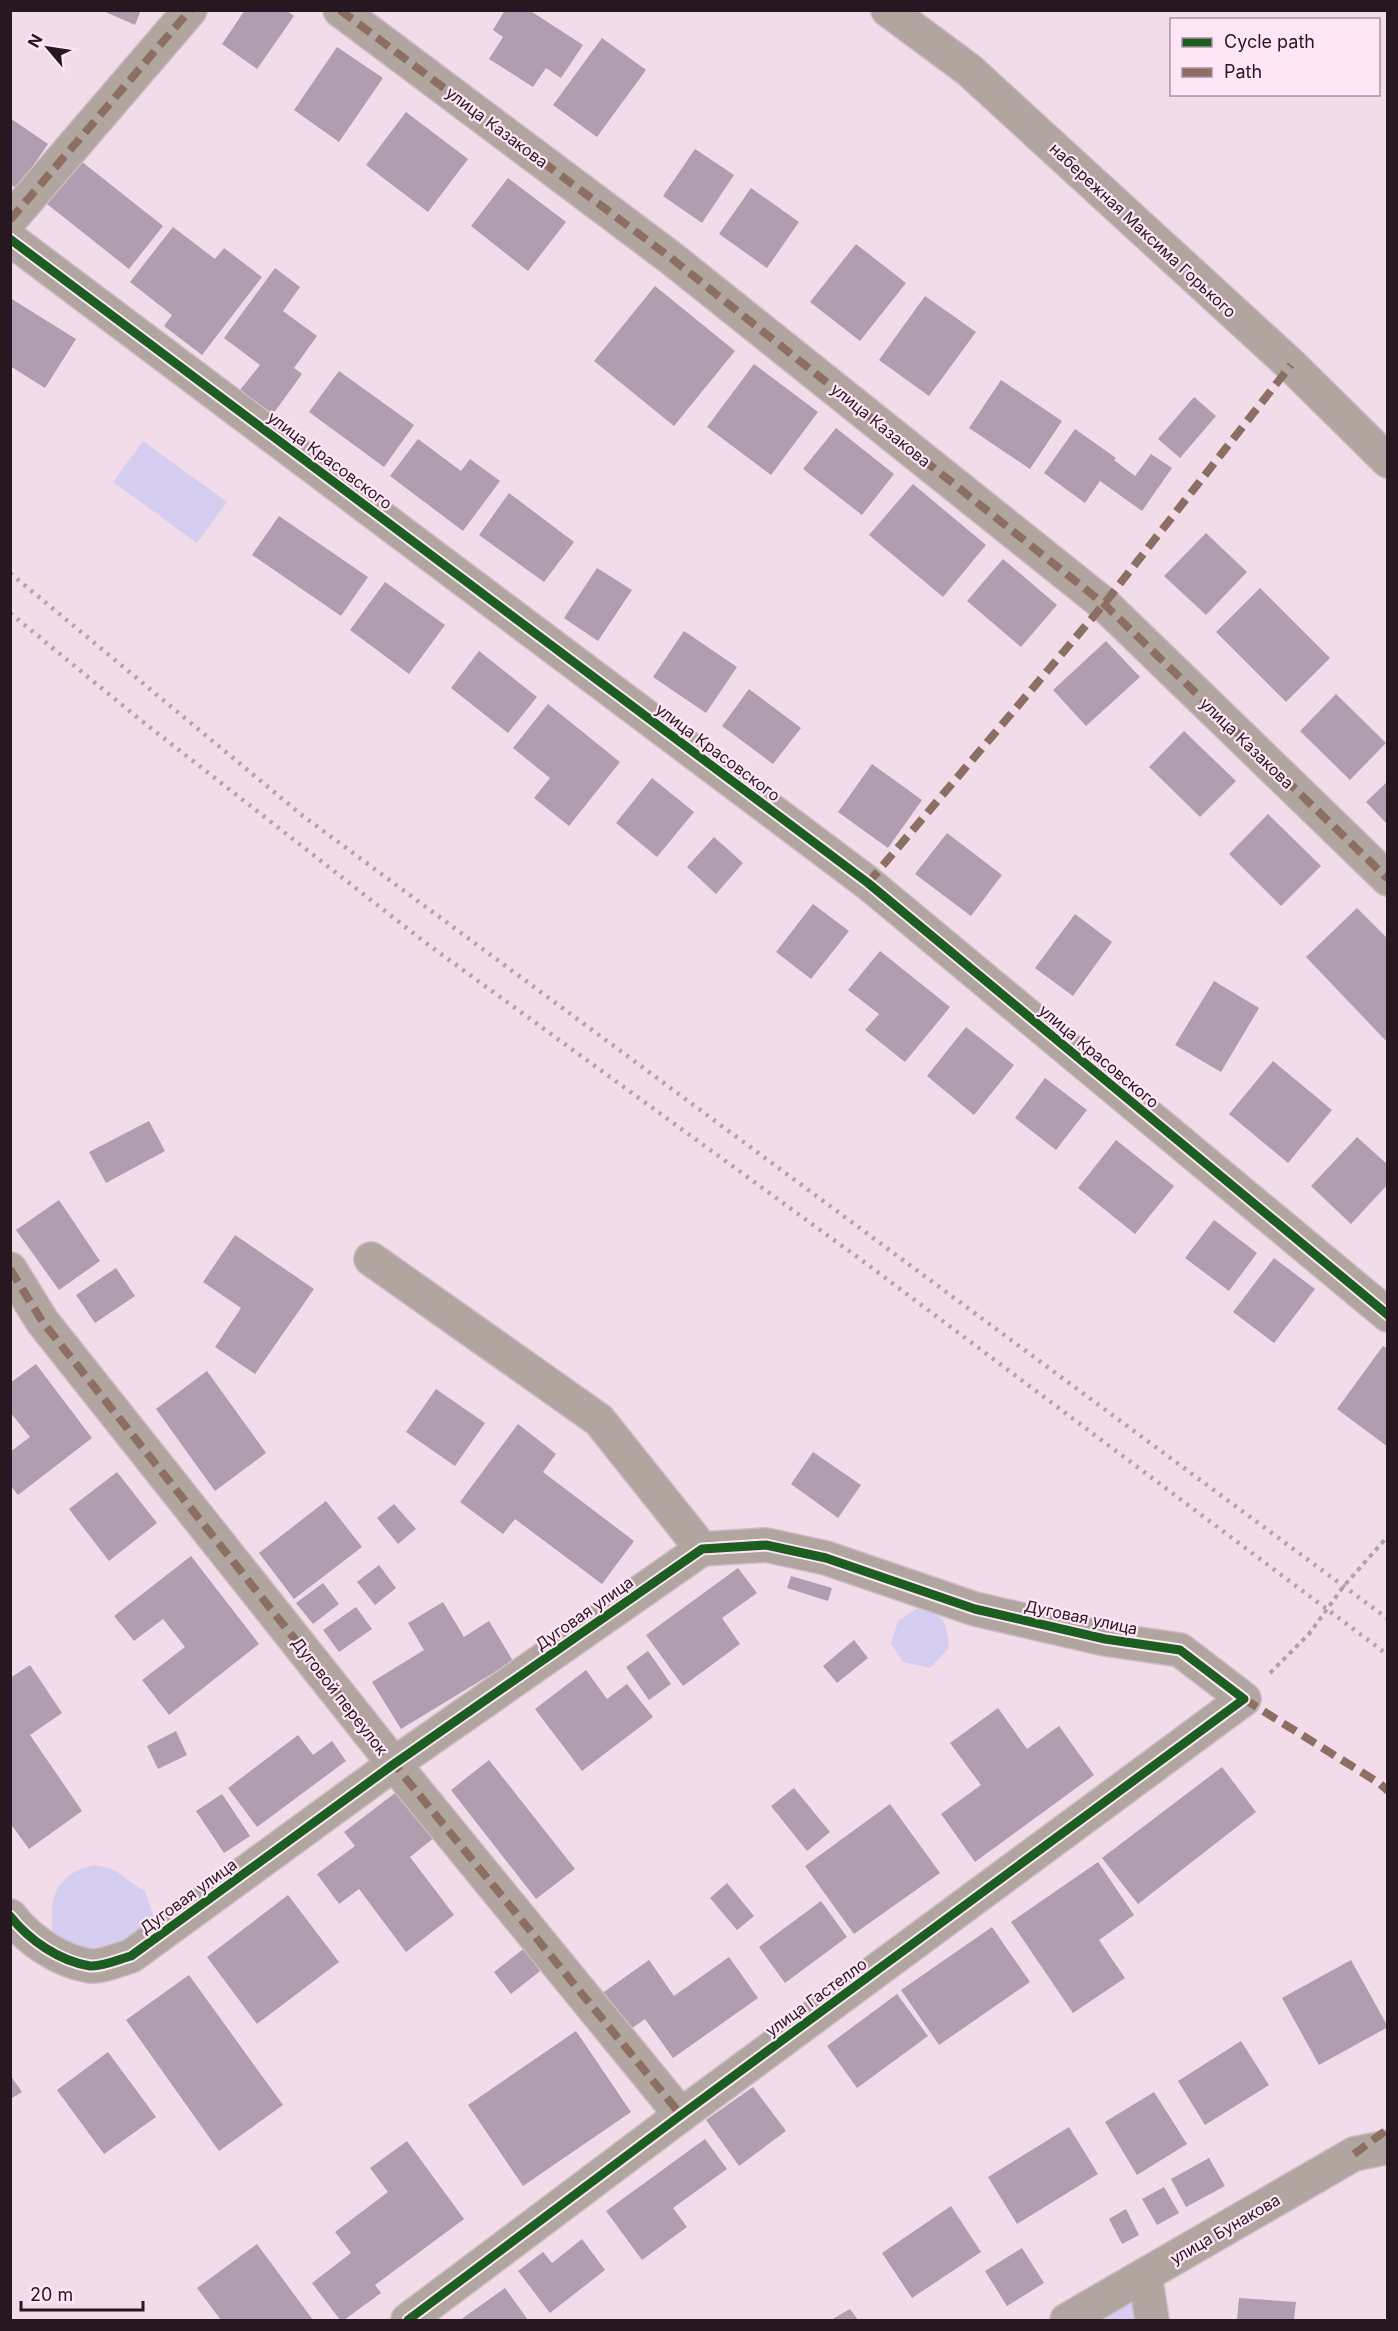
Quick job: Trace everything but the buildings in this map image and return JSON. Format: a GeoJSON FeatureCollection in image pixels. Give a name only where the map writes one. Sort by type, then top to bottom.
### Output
{"type":"FeatureCollection","features":[{"type":"Feature","properties":{"kind":"street"},"geometry":{"type":"LineString","coordinates":[[10,220],[190,10]]}},
{"type":"Feature","properties":{"kind":"street","name":"улица Казакова"},"geometry":{"type":"LineString","coordinates":[[340,10],[671,258],[1104,604],[1388,879]]}},
{"type":"Feature","properties":{"kind":"street","name":"набережная Максима Горького"},"geometry":{"type":"LineString","coordinates":[[888,10],[969,70],[1291,365],[1388,460]]}},
{"type":"Feature","properties":{"kind":"street","name":"улица Красовского"},"geometry":{"type":"LineString","coordinates":[[10,239],[868,884],[1388,1315]]}},
{"type":"Feature","properties":{"kind":"street"},"geometry":{"type":"LineString","coordinates":[[371,1259],[599,1420],[702,1549]]}},
{"type":"Feature","properties":{"kind":"street","name":"Дуговой переулок"},"geometry":{"type":"LineString","coordinates":[[10,1269],[42,1321],[394,1764],[681,2115]]}},
{"type":"Feature","properties":{"kind":"street","name":"Дуговая улица"},"geometry":{"type":"LineString","coordinates":[[10,1916],[55,1955],[92,1966],[131,1956],[394,1764],[702,1549],[766,1545],[816,1556],[975,1609],[1105,1639],[1180,1650],[1244,1699]]}},
{"type":"Feature","properties":{"kind":"street","name":"улица Гастелло"},"geometry":{"type":"LineString","coordinates":[[408,2320],[1244,1699]]}},
{"type":"Feature","properties":{"kind":"street","name":"улица Бунакова"},"geometry":{"type":"LineString","coordinates":[[1067,2320],[1354,2154],[1388,2147]]}},
{"type":"Feature","properties":{"kind":"street"},"geometry":{"type":"LineString","coordinates":[[1145,2275],[1152,2320]]}},
{"type":"Feature","properties":{"kind":"path"},"geometry":{"type":"LineString","coordinates":[[1244,1699],[1309,1634],[1343,1587],[1388,1536]]}},
{"type":"Feature","properties":{"kind":"shaded area"},"geometry":{"type":"Polygon","coordinates":[[[143,441],[227,502],[197,543],[113,482],[143,441]]]}},
{"type":"Feature","properties":{"kind":"shaded area"},"geometry":{"type":"Polygon","coordinates":[[[916,1609],[938,1616],[947,1631],[949,1648],[930,1668],[903,1662],[891,1643],[898,1621],[916,1609]]]}},
{"type":"Feature","properties":{"kind":"shaded area"},"geometry":{"type":"Polygon","coordinates":[[[94,1865],[116,1871],[145,1891],[157,1927],[110,1979],[52,1939],[53,1901],[59,1886],[77,1870],[94,1865]]]}},
{"type":"Feature","properties":{"kind":"shaded area"},"geometry":{"type":"Polygon","coordinates":[[[1137,2292],[1141,2320],[1093,2320],[1137,2292]]]}},
{"type":"Feature","properties":{"kind":"railway"},"geometry":{"type":"LineString","coordinates":[[10,573],[303,816],[1388,1619]]}},
{"type":"Feature","properties":{"kind":"railway"},"geometry":{"type":"LineString","coordinates":[[10,613],[138,718],[426,943],[860,1259],[1388,1655]]}},
{"type":"Feature","properties":{"kind":"marked path"},"geometry":{"type":"LineString","coordinates":[[10,220],[190,10]]}},
{"type":"Feature","properties":{"kind":"marked path"},"geometry":{"type":"LineString","coordinates":[[340,10],[671,258],[1104,604],[1388,879]]}},
{"type":"Feature","properties":{"kind":"marked path"},"geometry":{"type":"LineString","coordinates":[[868,883],[1104,604],[1291,365]]}},
{"type":"Feature","properties":{"kind":"marked path"},"geometry":{"type":"LineString","coordinates":[[10,1269],[42,1321],[394,1764],[681,2115]]}},
{"type":"Feature","properties":{"kind":"marked path"},"geometry":{"type":"LineString","coordinates":[[1244,1699],[1379,1783],[1388,1791]]}},
{"type":"Feature","properties":{"kind":"marked path"},"geometry":{"type":"LineString","coordinates":[[1354,2154],[1388,2129]]}},
{"type":"Feature","properties":{"kind":"cycle path"},"geometry":{"type":"LineString","coordinates":[[10,239],[868,883],[1388,1315]]}},
{"type":"Feature","properties":{"kind":"cycle path"},"geometry":{"type":"LineString","coordinates":[[10,1916],[35,1941],[56,1954],[78,1963],[90,1966],[100,1965],[131,1956],[394,1764],[702,1549],[766,1545],[826,1558],[975,1609],[1105,1639],[1180,1650],[1244,1699],[408,2320]]}}]}
